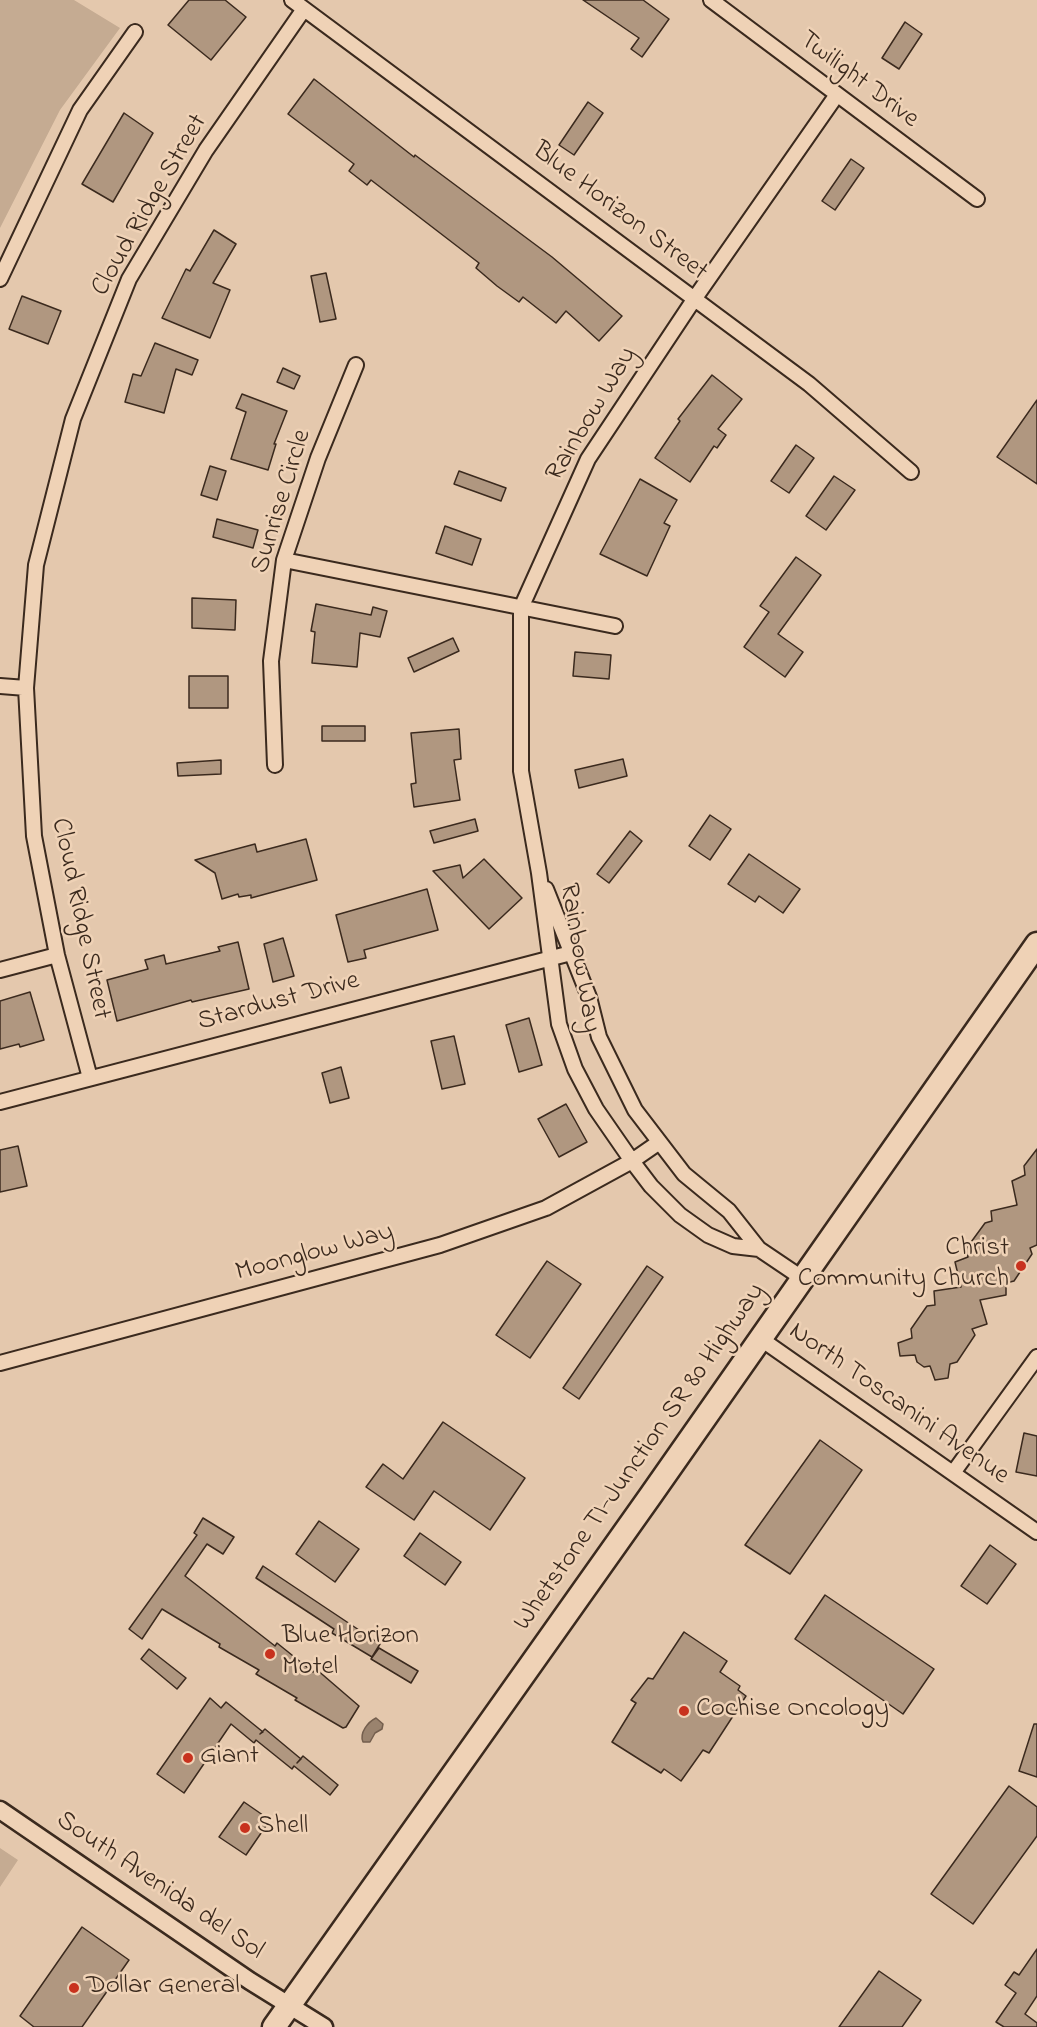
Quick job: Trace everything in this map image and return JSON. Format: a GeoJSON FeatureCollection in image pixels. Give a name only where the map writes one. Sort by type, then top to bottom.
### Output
{"type":"FeatureCollection","features":[{"type":"Feature","properties":{"kind":"highway","name":"Whetstone TI-Junction SR 80 Highway"},"geometry":{"type":"LineString","coordinates":[[274,2027],[761,1339],[1037,944]]}},
{"type":"Feature","properties":{"kind":"street","name":"Blue Horizon Street"},"geometry":{"type":"LineString","coordinates":[[292,0],[809,384],[911,472]]}},
{"type":"Feature","properties":{"kind":"street","name":"Twilight Drive"},"geometry":{"type":"LineString","coordinates":[[711,0],[836,96],[977,199]]}},
{"type":"Feature","properties":{"kind":"street","name":"Cloud Ridge Street"},"geometry":{"type":"LineString","coordinates":[[90,1078],[57,955],[34,836],[26,688],[36,565],[73,419],[129,279],[206,150],[304,9]]}},
{"type":"Feature","properties":{"kind":"street"},"geometry":{"type":"LineString","coordinates":[[0,279],[80,110],[135,32]]}},
{"type":"Feature","properties":{"kind":"street","name":"Rainbow Way"},"geometry":{"type":"LineString","coordinates":[[759,1249],[733,1246],[708,1235],[680,1215],[651,1186],[596,1109],[576,1069],[559,1024],[539,873],[521,771],[521,608],[588,459],[694,298],[836,96]]}},
{"type":"Feature","properties":{"kind":"street","name":"Sunrise Circle"},"geometry":{"type":"LineString","coordinates":[[275,765],[271,661],[284,560],[318,458],[356,365]]}},
{"type":"Feature","properties":{"kind":"street"},"geometry":{"type":"LineString","coordinates":[[284,560],[615,626]]}},
{"type":"Feature","properties":{"kind":"street"},"geometry":{"type":"LineString","coordinates":[[0,686],[26,688]]}},
{"type":"Feature","properties":{"kind":"street","name":"Rainbow Way"},"geometry":{"type":"LineString","coordinates":[[539,873],[589,997],[599,1036],[616,1076],[658,1143],[684,1174],[729,1211],[759,1249],[802,1278]]}},
{"type":"Feature","properties":{"kind":"street","name":"Stardust Drive"},"geometry":{"type":"LineString","coordinates":[[0,1102],[571,953]]}},
{"type":"Feature","properties":{"kind":"street"},"geometry":{"type":"LineString","coordinates":[[0,970],[57,955]]}},
{"type":"Feature","properties":{"kind":"street","name":"Moonglow Way"},"geometry":{"type":"LineString","coordinates":[[0,1363],[440,1245],[546,1208],[632,1161],[658,1143]]}},
{"type":"Feature","properties":{"kind":"street","name":"North Toscanini Avenue"},"geometry":{"type":"LineString","coordinates":[[761,1339],[1037,1532]]}},
{"type":"Feature","properties":{"kind":"street"},"geometry":{"type":"LineString","coordinates":[[953,1473],[1032,1374],[1037,1357]]}},
{"type":"Feature","properties":{"kind":"street","name":"South Avenida del Sol"},"geometry":{"type":"LineString","coordinates":[[0,1810],[250,1981],[291,2004],[324,2027]]}},
{"type":"Feature","properties":{"kind":"shaded area"},"geometry":{"type":"Polygon","coordinates":[[[0,0],[74,0],[120,28],[60,110],[0,228],[0,0]]]}},
{"type":"Feature","properties":{"kind":"shaded area"},"geometry":{"type":"Polygon","coordinates":[[[376,1718],[383,1724],[382,1729],[375,1733],[370,1742],[363,1742],[362,1735],[365,1728],[376,1718]]]}},
{"type":"Feature","properties":{"kind":"shaded area"},"geometry":{"type":"Polygon","coordinates":[[[0,1848],[18,1860],[0,1887],[0,1848]]]}},
{"type":"Feature","properties":{"kind":"building"},"geometry":{"type":"Polygon","coordinates":[[[189,0],[225,0],[246,17],[211,60],[168,25],[189,0]]]}},
{"type":"Feature","properties":{"kind":"building"},"geometry":{"type":"Polygon","coordinates":[[[583,0],[643,0],[669,19],[642,57],[631,49],[639,38],[583,0]]]}},
{"type":"Feature","properties":{"kind":"building"},"geometry":{"type":"Polygon","coordinates":[[[905,22],[922,34],[899,69],[882,58],[905,22]]]}},
{"type":"Feature","properties":{"kind":"building"},"geometry":{"type":"Polygon","coordinates":[[[314,79],[414,157],[415,155],[552,257],[622,316],[599,341],[566,311],[556,323],[523,297],[519,302],[497,286],[476,268],[479,263],[371,180],[367,185],[349,171],[354,164],[288,114],[314,79]]]}},
{"type":"Feature","properties":{"kind":"building"},"geometry":{"type":"Polygon","coordinates":[[[588,102],[603,113],[574,155],[559,145],[588,102]]]}},
{"type":"Feature","properties":{"kind":"building"},"geometry":{"type":"Polygon","coordinates":[[[124,113],[153,133],[113,202],[82,184],[124,113]]]}},
{"type":"Feature","properties":{"kind":"building"},"geometry":{"type":"Polygon","coordinates":[[[851,159],[864,168],[835,210],[822,201],[851,159]]]}},
{"type":"Feature","properties":{"kind":"building"},"geometry":{"type":"Polygon","coordinates":[[[214,230],[236,244],[213,283],[230,290],[210,338],[162,318],[186,269],[190,271],[214,230]]]}},
{"type":"Feature","properties":{"kind":"building"},"geometry":{"type":"Polygon","coordinates":[[[326,273],[336,319],[320,322],[311,276],[326,273]]]}},
{"type":"Feature","properties":{"kind":"building"},"geometry":{"type":"Polygon","coordinates":[[[22,296],[61,311],[48,344],[9,329],[22,296]]]}},
{"type":"Feature","properties":{"kind":"building"},"geometry":{"type":"Polygon","coordinates":[[[155,343],[198,360],[192,375],[176,369],[164,413],[125,402],[133,374],[141,376],[155,343]]]}},
{"type":"Feature","properties":{"kind":"building"},"geometry":{"type":"Polygon","coordinates":[[[283,368],[300,376],[294,389],[277,382],[283,368]]]}},
{"type":"Feature","properties":{"kind":"building"},"geometry":{"type":"Polygon","coordinates":[[[712,375],[742,399],[718,429],[726,435],[717,448],[714,446],[690,482],[655,458],[680,421],[678,419],[712,375]]]}},
{"type":"Feature","properties":{"kind":"building"},"geometry":{"type":"Polygon","coordinates":[[[242,394],[287,411],[274,444],[276,444],[268,470],[231,459],[246,412],[236,408],[242,394]]]}},
{"type":"Feature","properties":{"kind":"building"},"geometry":{"type":"Polygon","coordinates":[[[1037,400],[1037,484],[997,457],[1037,400]]]}},
{"type":"Feature","properties":{"kind":"building"},"geometry":{"type":"Polygon","coordinates":[[[796,445],[814,458],[789,493],[771,481],[796,445]]]}},
{"type":"Feature","properties":{"kind":"building"},"geometry":{"type":"Polygon","coordinates":[[[210,466],[226,471],[217,500],[201,495],[210,466]]]}},
{"type":"Feature","properties":{"kind":"building"},"geometry":{"type":"Polygon","coordinates":[[[459,471],[506,488],[501,501],[454,484],[459,471]]]}},
{"type":"Feature","properties":{"kind":"building"},"geometry":{"type":"Polygon","coordinates":[[[834,476],[855,490],[826,530],[806,516],[834,476]]]}},
{"type":"Feature","properties":{"kind":"building"},"geometry":{"type":"Polygon","coordinates":[[[640,479],[677,500],[664,523],[670,526],[647,576],[600,554],[640,479]]]}},
{"type":"Feature","properties":{"kind":"building"},"geometry":{"type":"Polygon","coordinates":[[[217,519],[258,530],[253,548],[213,537],[217,519]]]}},
{"type":"Feature","properties":{"kind":"building"},"geometry":{"type":"Polygon","coordinates":[[[445,526],[481,539],[472,565],[436,553],[445,526]]]}},
{"type":"Feature","properties":{"kind":"building"},"geometry":{"type":"Polygon","coordinates":[[[796,557],[821,575],[778,634],[803,652],[785,677],[744,647],[769,612],[760,606],[796,557]]]}},
{"type":"Feature","properties":{"kind":"building"},"geometry":{"type":"Polygon","coordinates":[[[192,598],[236,600],[235,630],[192,628],[192,598]]]}},
{"type":"Feature","properties":{"kind":"building"},"geometry":{"type":"Polygon","coordinates":[[[316,604],[371,615],[373,607],[387,611],[380,637],[360,633],[357,667],[312,663],[315,632],[311,631],[316,604]]]}},
{"type":"Feature","properties":{"kind":"building"},"geometry":{"type":"Polygon","coordinates":[[[453,638],[459,651],[414,672],[408,658],[453,638]]]}},
{"type":"Feature","properties":{"kind":"building"},"geometry":{"type":"Polygon","coordinates":[[[575,652],[611,655],[609,679],[573,676],[575,652]]]}},
{"type":"Feature","properties":{"kind":"building"},"geometry":{"type":"Polygon","coordinates":[[[189,676],[228,676],[228,708],[189,708],[189,676]]]}},
{"type":"Feature","properties":{"kind":"building"},"geometry":{"type":"Polygon","coordinates":[[[322,726],[365,726],[365,741],[322,741],[322,726]]]}},
{"type":"Feature","properties":{"kind":"building"},"geometry":{"type":"Polygon","coordinates":[[[459,729],[461,759],[454,760],[460,800],[414,807],[411,784],[416,783],[411,733],[459,729]]]}},
{"type":"Feature","properties":{"kind":"building"},"geometry":{"type":"Polygon","coordinates":[[[623,759],[627,776],[579,788],[575,770],[623,759]]]}},
{"type":"Feature","properties":{"kind":"building"},"geometry":{"type":"Polygon","coordinates":[[[221,760],[221,774],[178,776],[177,763],[221,760]]]}},
{"type":"Feature","properties":{"kind":"building"},"geometry":{"type":"Polygon","coordinates":[[[710,815],[731,829],[710,860],[689,846],[710,815]]]}},
{"type":"Feature","properties":{"kind":"building"},"geometry":{"type":"Polygon","coordinates":[[[475,819],[478,831],[434,843],[430,831],[475,819]]]}},
{"type":"Feature","properties":{"kind":"building"},"geometry":{"type":"Polygon","coordinates":[[[630,831],[642,841],[609,883],[597,874],[630,831]]]}},
{"type":"Feature","properties":{"kind":"building"},"geometry":{"type":"Polygon","coordinates":[[[306,839],[317,880],[251,898],[251,895],[239,897],[238,894],[222,899],[215,873],[195,860],[255,844],[257,852],[306,839]]]}},
{"type":"Feature","properties":{"kind":"building"},"geometry":{"type":"Polygon","coordinates":[[[749,854],[800,889],[783,913],[759,896],[755,902],[728,884],[749,854]]]}},
{"type":"Feature","properties":{"kind":"building"},"geometry":{"type":"Polygon","coordinates":[[[484,859],[522,898],[489,929],[433,871],[460,865],[463,878],[484,859]]]}},
{"type":"Feature","properties":{"kind":"building"},"geometry":{"type":"Polygon","coordinates":[[[427,889],[438,930],[364,950],[366,958],[348,962],[336,915],[427,889]]]}},
{"type":"Feature","properties":{"kind":"building"},"geometry":{"type":"Polygon","coordinates":[[[283,938],[294,976],[273,982],[264,944],[283,938]]]}},
{"type":"Feature","properties":{"kind":"building"},"geometry":{"type":"Polygon","coordinates":[[[238,942],[249,989],[192,1002],[191,1000],[117,1021],[107,980],[148,969],[145,960],[164,955],[166,964],[220,951],[218,947],[238,942]]]}},
{"type":"Feature","properties":{"kind":"building"},"geometry":{"type":"Polygon","coordinates":[[[30,992],[44,1040],[20,1047],[19,1044],[0,1049],[0,1001],[30,992]]]}},
{"type":"Feature","properties":{"kind":"building"},"geometry":{"type":"Polygon","coordinates":[[[529,1018],[542,1065],[519,1072],[506,1025],[529,1018]]]}},
{"type":"Feature","properties":{"kind":"building"},"geometry":{"type":"Polygon","coordinates":[[[454,1036],[465,1084],[442,1089],[431,1041],[454,1036]]]}},
{"type":"Feature","properties":{"kind":"building"},"geometry":{"type":"Polygon","coordinates":[[[341,1067],[349,1098],[330,1103],[322,1073],[341,1067]]]}},
{"type":"Feature","properties":{"kind":"building"},"geometry":{"type":"Polygon","coordinates":[[[566,1104],[587,1142],[559,1157],[538,1119],[566,1104]]]}},
{"type":"Feature","properties":{"kind":"building"},"geometry":{"type":"Polygon","coordinates":[[[18,1146],[27,1186],[0,1192],[0,1150],[18,1146]]]}},
{"type":"Feature","properties":{"kind":"building"},"geometry":{"type":"Polygon","coordinates":[[[1037,1149],[1037,1245],[1030,1248],[1032,1254],[1014,1281],[1006,1283],[1006,1295],[980,1300],[987,1324],[972,1329],[975,1335],[957,1362],[950,1364],[948,1378],[935,1380],[930,1366],[924,1367],[917,1362],[915,1355],[900,1356],[898,1343],[912,1338],[911,1329],[927,1306],[935,1305],[934,1291],[961,1287],[955,1262],[968,1257],[966,1249],[985,1223],[992,1221],[991,1211],[1017,1205],[1012,1181],[1025,1175],[1024,1166],[1037,1149]]]}},
{"type":"Feature","properties":{"kind":"building"},"geometry":{"type":"Polygon","coordinates":[[[547,1261],[581,1284],[530,1358],[496,1335],[547,1261]]]}},
{"type":"Feature","properties":{"kind":"building"},"geometry":{"type":"Polygon","coordinates":[[[647,1266],[663,1277],[579,1399],[563,1388],[647,1266]]]}},
{"type":"Feature","properties":{"kind":"building"},"geometry":{"type":"Polygon","coordinates":[[[443,1422],[525,1478],[490,1530],[434,1491],[414,1520],[366,1487],[383,1464],[403,1479],[443,1422]]]}},
{"type":"Feature","properties":{"kind":"building"},"geometry":{"type":"Polygon","coordinates":[[[1024,1433],[1037,1436],[1037,1476],[1016,1472],[1024,1433]]]}},
{"type":"Feature","properties":{"kind":"building"},"geometry":{"type":"Polygon","coordinates":[[[820,1440],[862,1470],[790,1574],[745,1545],[820,1440]]]}},
{"type":"Feature","properties":{"kind":"building"},"geometry":{"type":"Polygon","coordinates":[[[203,1518],[234,1537],[223,1554],[207,1544],[185,1576],[275,1646],[277,1643],[313,1672],[316,1669],[359,1706],[346,1727],[343,1728],[295,1700],[297,1698],[256,1674],[259,1670],[219,1647],[220,1644],[162,1609],[142,1639],[129,1629],[197,1535],[194,1533],[203,1518]]]}},
{"type":"Feature","properties":{"kind":"building"},"geometry":{"type":"Polygon","coordinates":[[[319,1521],[359,1549],[335,1582],[296,1554],[319,1521]]]}},
{"type":"Feature","properties":{"kind":"building"},"geometry":{"type":"Polygon","coordinates":[[[420,1533],[461,1562],[445,1585],[404,1556],[420,1533]]]}},
{"type":"Feature","properties":{"kind":"building"},"geometry":{"type":"Polygon","coordinates":[[[990,1545],[1016,1564],[987,1604],[961,1586],[990,1545]]]}},
{"type":"Feature","properties":{"kind":"building"},"geometry":{"type":"Polygon","coordinates":[[[263,1566],[380,1644],[372,1657],[332,1633],[334,1629],[256,1578],[263,1566]]]}},
{"type":"Feature","properties":{"kind":"building"},"geometry":{"type":"Polygon","coordinates":[[[825,1595],[934,1669],[903,1714],[795,1639],[825,1595]]]}},
{"type":"Feature","properties":{"kind":"building","name":"Cochise Oncology"},"geometry":{"type":"Polygon","coordinates":[[[684,1632],[727,1661],[720,1672],[740,1686],[738,1690],[746,1696],[709,1753],[703,1750],[681,1781],[664,1769],[661,1773],[612,1742],[636,1703],[631,1700],[648,1678],[653,1679],[684,1632]]]}},
{"type":"Feature","properties":{"kind":"building"},"geometry":{"type":"Polygon","coordinates":[[[379,1648],[418,1671],[411,1683],[371,1659],[379,1648]]]}},
{"type":"Feature","properties":{"kind":"building"},"geometry":{"type":"Polygon","coordinates":[[[149,1649],[186,1678],[177,1689],[141,1659],[149,1649]]]}},
{"type":"Feature","properties":{"kind":"building"},"geometry":{"type":"Polygon","coordinates":[[[210,1698],[221,1708],[226,1702],[262,1732],[265,1729],[301,1759],[303,1756],[338,1785],[330,1795],[294,1766],[292,1769],[256,1740],[254,1743],[231,1724],[184,1793],[157,1774],[210,1698]]]}},
{"type":"Feature","properties":{"kind":"building"},"geometry":{"type":"Polygon","coordinates":[[[1034,1724],[1037,1724],[1037,1777],[1019,1771],[1034,1724]]]}},
{"type":"Feature","properties":{"kind":"building"},"geometry":{"type":"Polygon","coordinates":[[[1009,1786],[1037,1807],[1037,1836],[973,1924],[931,1894],[1009,1786]]]}},
{"type":"Feature","properties":{"kind":"building","name":"Shell"},"geometry":{"type":"Polygon","coordinates":[[[244,1802],[270,1820],[246,1855],[219,1837],[244,1802]]]}},
{"type":"Feature","properties":{"kind":"building","name":"Dollar General"},"geometry":{"type":"Polygon","coordinates":[[[82,1927],[129,1960],[82,2027],[34,2027],[20,2016],[82,1927]]]}},
{"type":"Feature","properties":{"kind":"building"},"geometry":{"type":"Polygon","coordinates":[[[1037,1949],[1037,1996],[1025,2014],[1037,2023],[1037,2027],[1004,2027],[996,2022],[1016,1993],[1005,1985],[1014,1972],[1019,1975],[1037,1949]]]}},
{"type":"Feature","properties":{"kind":"building"},"geometry":{"type":"Polygon","coordinates":[[[879,1971],[921,2000],[902,2027],[839,2027],[879,1971]]]}},
{"type":"Feature","properties":{"kind":"place","name":"Christ Community Church"},"geometry":{"type":"Point","coordinates":[1021,1266]}},
{"type":"Feature","properties":{"kind":"place","name":"Blue Horizon Motel"},"geometry":{"type":"Point","coordinates":[270,1654]}},
{"type":"Feature","properties":{"kind":"place","name":"Cochise Oncology"},"geometry":{"type":"Point","coordinates":[684,1711]}},
{"type":"Feature","properties":{"kind":"place","name":"Giant"},"geometry":{"type":"Point","coordinates":[188,1758]}},
{"type":"Feature","properties":{"kind":"place","name":"Shell"},"geometry":{"type":"Point","coordinates":[245,1828]}},
{"type":"Feature","properties":{"kind":"place","name":"Dollar General"},"geometry":{"type":"Point","coordinates":[74,1988]}}]}
